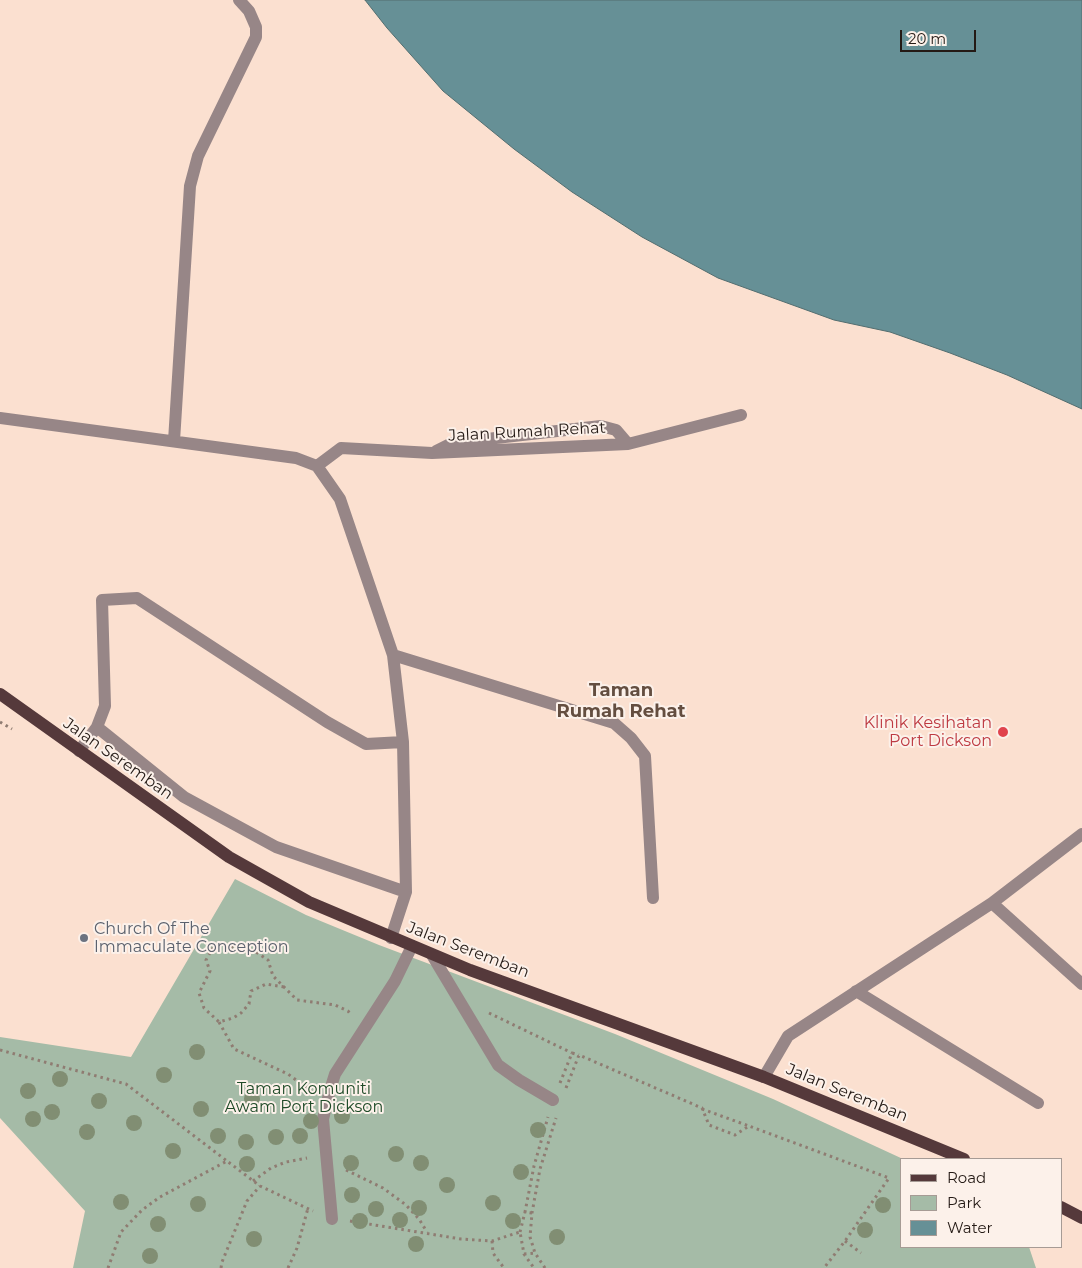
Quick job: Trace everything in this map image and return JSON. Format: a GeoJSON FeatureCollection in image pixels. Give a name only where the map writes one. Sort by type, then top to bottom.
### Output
{"type":"FeatureCollection","features":[{"type":"Feature","properties":{"kind":"main road","name":"Jalan Seremban"},"geometry":{"type":"LineString","coordinates":[[0,694],[229,857],[309,902],[470,970],[764,1077],[962,1158]]}},
{"type":"Feature","properties":{"kind":"main road"},"geometry":{"type":"LineString","coordinates":[[1062,1208],[1082,1218]]}},
{"type":"Feature","properties":{"kind":"street"},"geometry":{"type":"LineString","coordinates":[[174,441],[190,186],[198,156],[256,37],[256,27],[249,11],[239,0]]}},
{"type":"Feature","properties":{"kind":"street","name":"Jalan Rumah Rehat"},"geometry":{"type":"LineString","coordinates":[[317,466],[341,448],[432,453],[628,444],[741,415]]}},
{"type":"Feature","properties":{"kind":"street"},"geometry":{"type":"LineString","coordinates":[[0,418],[296,458],[317,466],[340,499],[393,656],[404,742],[406,892],[391,938]]}},
{"type":"Feature","properties":{"kind":"street"},"geometry":{"type":"LineString","coordinates":[[432,453],[452,443],[601,426],[616,430],[628,444]]}},
{"type":"Feature","properties":{"kind":"street"},"geometry":{"type":"LineString","coordinates":[[79,751],[97,727],[105,706],[102,600],[137,598],[327,722],[366,744],[404,742]]}},
{"type":"Feature","properties":{"kind":"street"},"geometry":{"type":"LineString","coordinates":[[393,656],[614,723],[631,738],[645,756],[653,898]]}},
{"type":"Feature","properties":{"kind":"street"},"geometry":{"type":"LineString","coordinates":[[97,727],[184,797],[276,847],[406,892]]}},
{"type":"Feature","properties":{"kind":"street"},"geometry":{"type":"LineString","coordinates":[[764,1077],[788,1036],[992,903],[1082,834]]}},
{"type":"Feature","properties":{"kind":"street"},"geometry":{"type":"LineString","coordinates":[[992,903],[1082,984]]}},
{"type":"Feature","properties":{"kind":"street"},"geometry":{"type":"LineString","coordinates":[[332,1219],[323,1119],[335,1074],[395,982],[412,946]]}},
{"type":"Feature","properties":{"kind":"street"},"geometry":{"type":"LineString","coordinates":[[432,955],[498,1065],[519,1080],[558,1097]]}},
{"type":"Feature","properties":{"kind":"street"},"geometry":{"type":"LineString","coordinates":[[856,991],[1038,1103]]}},
{"type":"Feature","properties":{"kind":"path"},"geometry":{"type":"LineString","coordinates":[[328,1101],[288,1074],[234,1048],[219,1022],[204,1008],[199,993],[210,971],[206,960],[212,949],[225,946],[256,952],[268,960],[273,976],[297,1000],[335,1005],[348,1011],[362,1032]]}},
{"type":"Feature","properties":{"kind":"path"},"geometry":{"type":"LineString","coordinates":[[219,1022],[233,1018],[241,1013],[248,1004],[251,991],[266,984],[284,987]]}},
{"type":"Feature","properties":{"kind":"path"},"geometry":{"type":"LineString","coordinates":[[487,1012],[572,1053],[702,1108],[889,1178],[824,1268]]}},
{"type":"Feature","properties":{"kind":"path"},"geometry":{"type":"LineString","coordinates":[[0,1050],[126,1084],[260,1186],[332,1219],[461,1239],[492,1241],[520,1232]]}},
{"type":"Feature","properties":{"kind":"path"},"geometry":{"type":"LineString","coordinates":[[534,1268],[524,1254],[520,1232],[534,1166],[572,1053]]}},
{"type":"Feature","properties":{"kind":"path"},"geometry":{"type":"LineString","coordinates":[[558,1097],[579,1055]]}},
{"type":"Feature","properties":{"kind":"path"},"geometry":{"type":"LineString","coordinates":[[702,1108],[709,1125],[735,1135],[749,1126]]}},
{"type":"Feature","properties":{"kind":"path"},"geometry":{"type":"LineString","coordinates":[[545,1268],[530,1237],[532,1213],[540,1169],[558,1112]]}},
{"type":"Feature","properties":{"kind":"path"},"geometry":{"type":"LineString","coordinates":[[254,1181],[271,1168],[286,1162],[303,1158],[314,1159]]}},
{"type":"Feature","properties":{"kind":"path"},"geometry":{"type":"LineString","coordinates":[[108,1268],[121,1232],[142,1210],[160,1197],[227,1161]]}},
{"type":"Feature","properties":{"kind":"path"},"geometry":{"type":"LineString","coordinates":[[339,1167],[382,1188],[406,1205],[420,1220],[427,1233]]}},
{"type":"Feature","properties":{"kind":"path"},"geometry":{"type":"LineString","coordinates":[[221,1268],[247,1201],[260,1186]]}},
{"type":"Feature","properties":{"kind":"path"},"geometry":{"type":"LineString","coordinates":[[288,1268],[297,1248],[308,1208]]}},
{"type":"Feature","properties":{"kind":"path"},"geometry":{"type":"LineString","coordinates":[[525,1212],[532,1213]]}},
{"type":"Feature","properties":{"kind":"path"},"geometry":{"type":"LineString","coordinates":[[492,1241],[493,1253],[504,1268]]}},
{"type":"Feature","properties":{"kind":"path"},"geometry":{"type":"LineString","coordinates":[[845,1241],[861,1253]]}},
{"type":"Feature","properties":{"kind":"path"},"geometry":{"type":"LineString","coordinates":[[524,1254],[536,1252]]}},
{"type":"Feature","properties":{"kind":"green space","name":"Taman Komuniti Awam Port Dickson"},"geometry":{"type":"Polygon","coordinates":[[[235,879],[306,915],[379,945],[615,1034],[773,1099],[901,1158],[900,1248],[1029,1248],[1036,1268],[73,1268],[85,1211],[0,1118],[0,1037],[131,1057],[235,879]]]}},
{"type":"Feature","properties":{"kind":"water"},"geometry":{"type":"Polygon","coordinates":[[[365,0],[1082,0],[1082,409],[1007,375],[950,353],[890,332],[834,320],[718,278],[642,237],[572,192],[514,149],[443,91],[387,28],[365,0]]]}},
{"type":"Feature","properties":{"kind":"place","name":"Klinik Kesihatan Port Dickson"},"geometry":{"type":"Point","coordinates":[1003,732]}},
{"type":"Feature","properties":{"kind":"place","name":"Church Of The Immaculate Conception"},"geometry":{"type":"Point","coordinates":[84,938]}},
{"type":"Feature","properties":{"kind":"district","name":"Taman Rumah Rehat"},"geometry":{"type":"Point","coordinates":[621,701]}}]}
